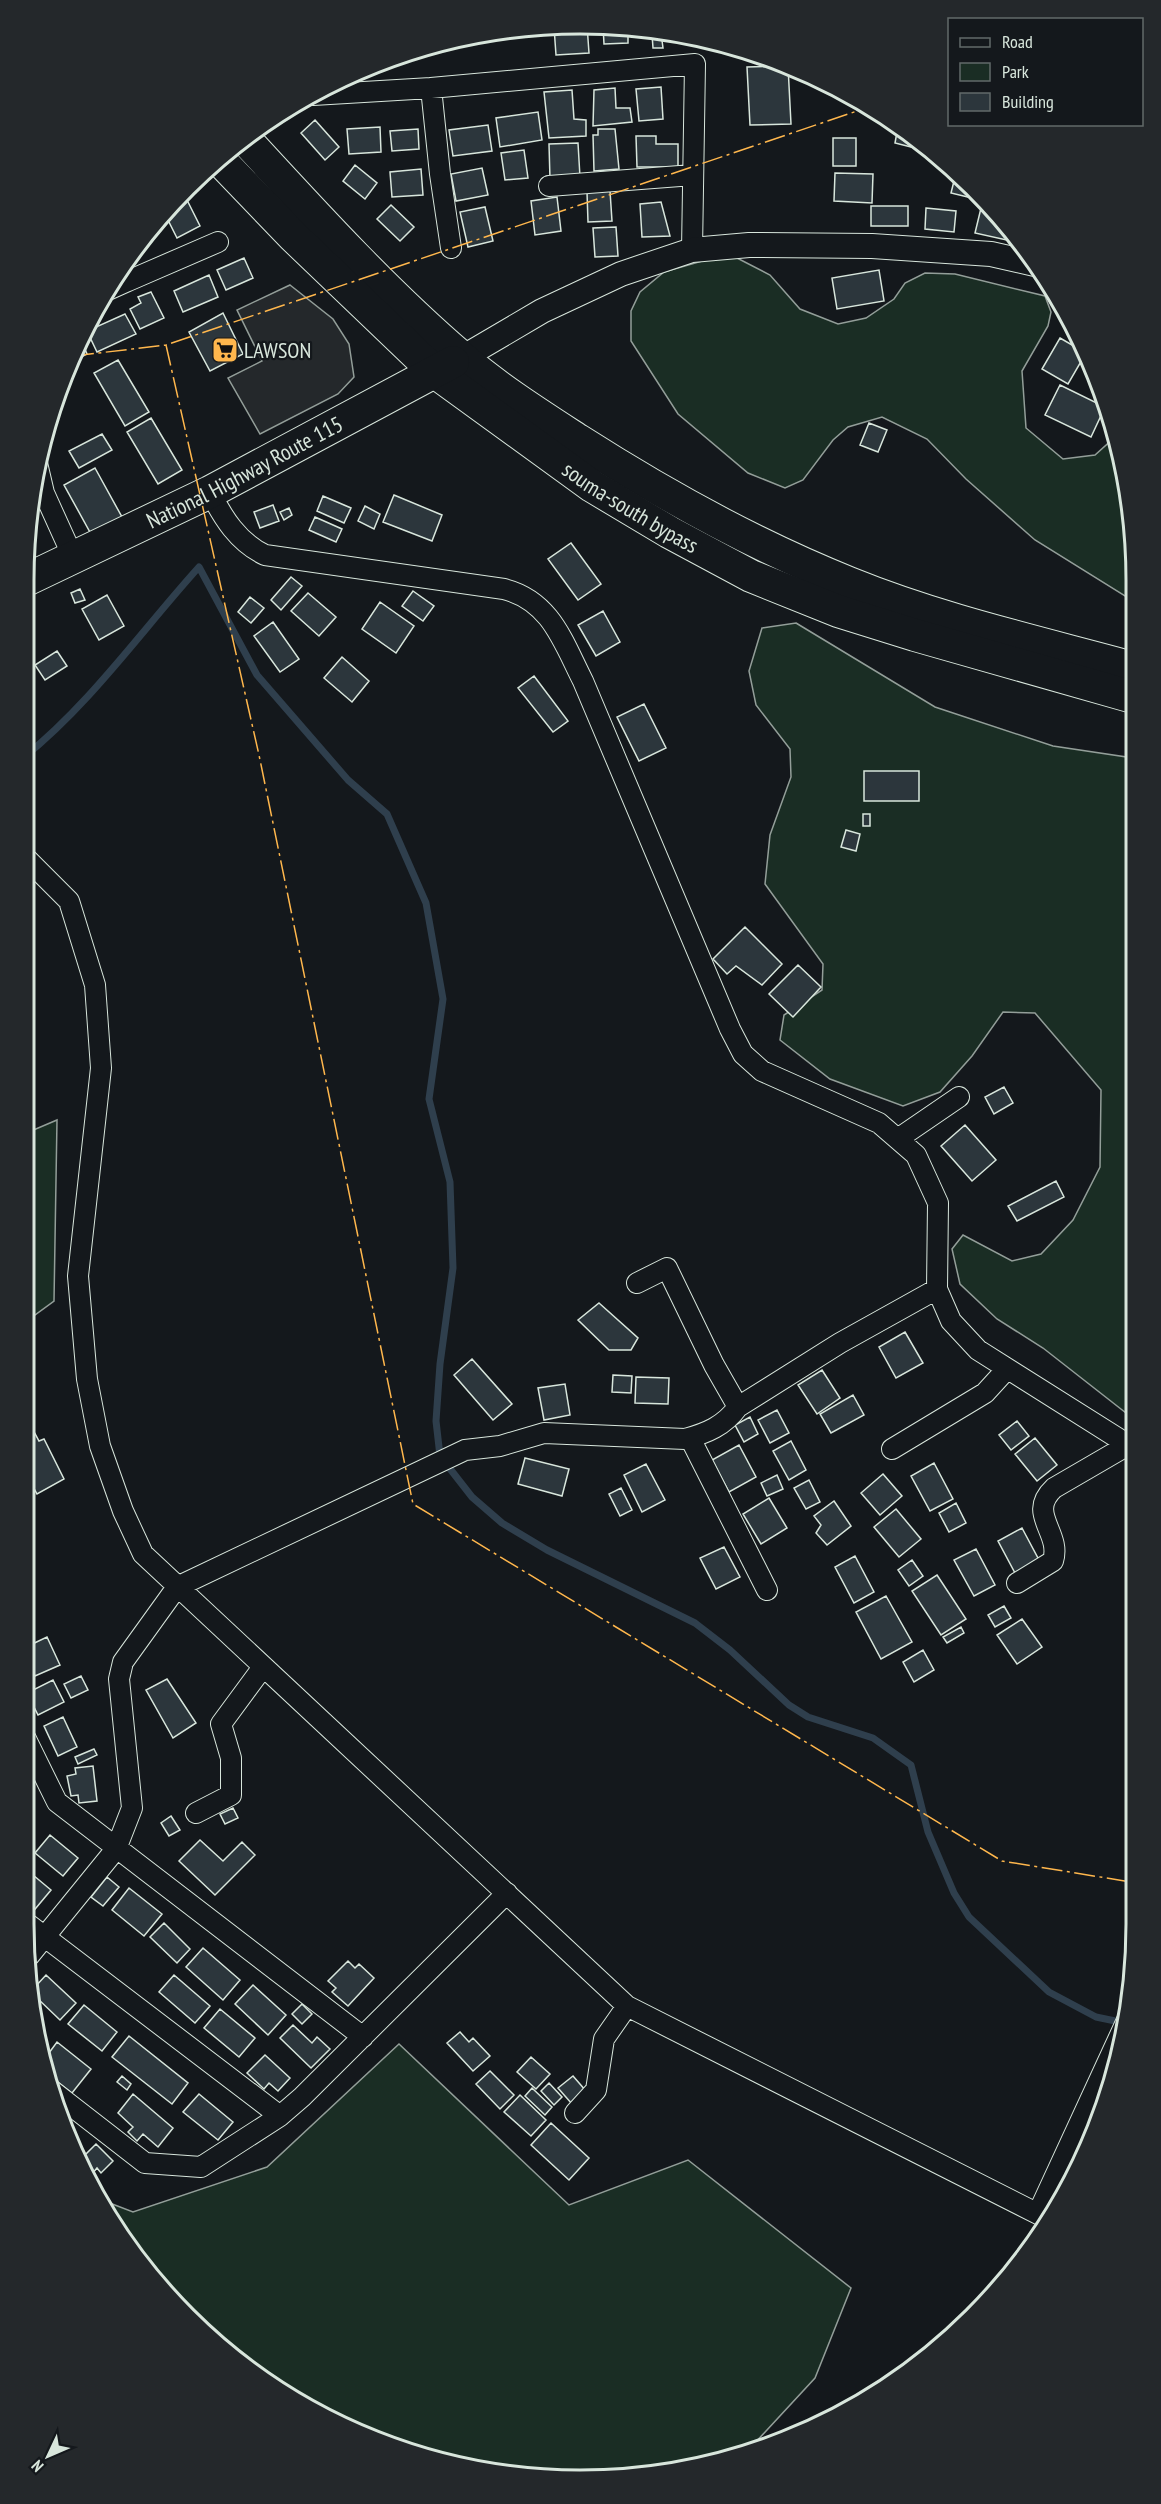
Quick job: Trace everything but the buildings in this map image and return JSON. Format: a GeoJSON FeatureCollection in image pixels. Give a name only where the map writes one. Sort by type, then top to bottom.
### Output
{"type":"FeatureCollection","features":[{"type":"Feature","properties":{"kind":"highway","name":"souma-south bypass"},"geometry":{"type":"LineString","coordinates":[[251,145],[391,290],[448,365],[539,415],[613,462],[774,551],[850,584],[929,611],[1126,666]]}},
{"type":"Feature","properties":{"kind":"highway","name":"souma-south bypass"},"geometry":{"type":"LineString","coordinates":[[225,166],[293,236],[592,486],[669,532],[751,576],[838,611],[1126,695]]}},
{"type":"Feature","properties":{"kind":"highway","name":"National Highway Route 115"},"geometry":{"type":"LineString","coordinates":[[34,576],[210,492],[448,365]]}},
{"type":"Feature","properties":{"kind":"street"},"geometry":{"type":"LineString","coordinates":[[334,94],[431,88],[694,64],[692,250]]}},
{"type":"Feature","properties":{"kind":"street"},"geometry":{"type":"LineString","coordinates":[[431,88],[451,248]]}},
{"type":"Feature","properties":{"kind":"street"},"geometry":{"type":"LineString","coordinates":[[549,186],[693,175]]}},
{"type":"Feature","properties":{"kind":"street"},"geometry":{"type":"LineString","coordinates":[[130,272],[218,242]]}},
{"type":"Feature","properties":{"kind":"street"},"geometry":{"type":"LineString","coordinates":[[448,365],[542,311],[611,278],[692,250],[749,245],[872,246],[991,254],[1023,261]]}},
{"type":"Feature","properties":{"kind":"street"},"geometry":{"type":"LineString","coordinates":[[43,487],[73,557]]}},
{"type":"Feature","properties":{"kind":"street"},"geometry":{"type":"LineString","coordinates":[[210,492],[222,516],[236,533],[251,548],[265,555],[504,589],[524,595],[538,605],[561,636],[583,681],[729,1029],[743,1054],[762,1071],[879,1123],[916,1155],[938,1203],[937,1289],[951,1321],[978,1350],[1006,1370],[1126,1443]]}},
{"type":"Feature","properties":{"kind":"street"},"geometry":{"type":"LineString","coordinates":[[34,866],[69,902],[95,985],[101,1068],[78,1276],[87,1379],[100,1446],[123,1511],[143,1554],[627,2006],[1041,2216]]}},
{"type":"Feature","properties":{"kind":"street"},"geometry":{"type":"LineString","coordinates":[[899,1138],[959,1098]]}},
{"type":"Feature","properties":{"kind":"street"},"geometry":{"type":"LineString","coordinates":[[637,1283],[667,1268],[714,1365],[738,1407]]}},
{"type":"Feature","properties":{"kind":"street"},"geometry":{"type":"LineString","coordinates":[[35,1948],[116,1849],[132,1809],[119,1679],[123,1662],[177,1587],[465,1450],[501,1446],[544,1433],[690,1438],[703,1434],[728,1420],[738,1407],[840,1342],[937,1289]]}},
{"type":"Feature","properties":{"kind":"street"},"geometry":{"type":"LineString","coordinates":[[892,1449],[985,1394],[1006,1370]]}},
{"type":"Feature","properties":{"kind":"street"},"geometry":{"type":"LineString","coordinates":[[690,1438],[767,1590]]}},
{"type":"Feature","properties":{"kind":"street"},"geometry":{"type":"LineString","coordinates":[[1017,1584],[1053,1561],[1057,1549],[1041,1510],[1046,1496],[1054,1488],[1126,1450]]}},
{"type":"Feature","properties":{"kind":"street"},"geometry":{"type":"LineString","coordinates":[[196,1813],[231,1795],[231,1758],[221,1724],[263,1667]]}},
{"type":"Feature","properties":{"kind":"street"},"geometry":{"type":"LineString","coordinates":[[34,1755],[57,1802],[363,2037]]}},
{"type":"Feature","properties":{"kind":"street"},"geometry":{"type":"LineString","coordinates":[[63,2099],[145,2163],[201,2167],[280,2116],[363,2037],[507,1893]]}},
{"type":"Feature","properties":{"kind":"street"},"geometry":{"type":"LineString","coordinates":[[34,1928],[280,2116]]}},
{"type":"Feature","properties":{"kind":"street"},"geometry":{"type":"LineString","coordinates":[[575,2114],[596,2090],[604,2039],[627,2006]]}},
{"type":"Feature","properties":{"kind":"street"},"geometry":{"type":"LineString","coordinates":[[1053,2197],[1108,2065]]}},
{"type":"Feature","properties":{"kind":"green space"},"geometry":{"type":"Polygon","coordinates":[[[737,258],[770,275],[800,309],[838,324],[866,318],[894,299],[905,283],[925,273],[955,274],[1045,296],[1051,312],[1048,326],[1022,371],[1026,428],[1063,459],[1095,455],[1109,443],[1122,509],[1126,597],[1035,540],[966,479],[927,439],[882,417],[848,427],[833,440],[803,480],[785,488],[748,473],[678,414],[631,341],[631,311],[640,292],[664,272],[709,259],[737,258]]]}},
{"type":"Feature","properties":{"kind":"green space"},"geometry":{"type":"Polygon","coordinates":[[[796,623],[935,707],[1053,746],[1126,757],[1126,1413],[1043,1348],[997,1319],[960,1284],[952,1249],[963,1235],[1012,1261],[1041,1254],[1073,1220],[1100,1167],[1101,1090],[1035,1013],[1003,1012],[972,1056],[940,1092],[903,1106],[830,1079],[780,1040],[784,1015],[822,990],[823,964],[765,884],[770,835],[791,777],[790,749],[756,705],[749,671],[762,628],[796,623]]]}},
{"type":"Feature","properties":{"kind":"green space"},"geometry":{"type":"Polygon","coordinates":[[[57,1120],[54,1301],[34,1316],[34,1130],[57,1120]]]}},
{"type":"Feature","properties":{"kind":"green space"},"geometry":{"type":"Polygon","coordinates":[[[399,2044],[569,2205],[688,2160],[851,2288],[815,2378],[757,2441],[687,2459],[616,2468],[580,2470],[545,2468],[474,2459],[405,2441],[372,2428],[307,2396],[248,2357],[194,2310],[170,2284],[147,2256],[113,2204],[133,2212],[267,2167],[399,2044]]]}},
{"type":"Feature","properties":{"kind":"shaded area"},"geometry":{"type":"Polygon","coordinates":[[[290,285],[333,319],[349,344],[354,377],[338,394],[260,434],[228,378],[262,361],[237,310],[290,285]]]}},
{"type":"Feature","properties":{"kind":"waterway"},"geometry":{"type":"LineString","coordinates":[[34,748],[94,690],[199,567],[257,675],[348,780],[387,814],[426,903],[443,999],[429,1099],[450,1182],[453,1268],[440,1364],[436,1421],[440,1456],[472,1497],[502,1523],[547,1550],[695,1623],[730,1650],[789,1705],[808,1717],[873,1738],[911,1765],[928,1832],[954,1893],[969,1917],[1049,1992],[1096,2017],[1117,2021]]}},
{"type":"Feature","properties":{"kind":"power"},"geometry":{"type":"LineString","coordinates":[[84,355],[166,345],[858,111]]}},
{"type":"Feature","properties":{"kind":"power"},"geometry":{"type":"LineString","coordinates":[[166,345],[259,755],[413,1504],[1002,1861],[1126,1881]]}},
{"type":"Feature","properties":{"kind":"place","name":"LAWSON"},"geometry":{"type":"Point","coordinates":[225,350]}}]}
